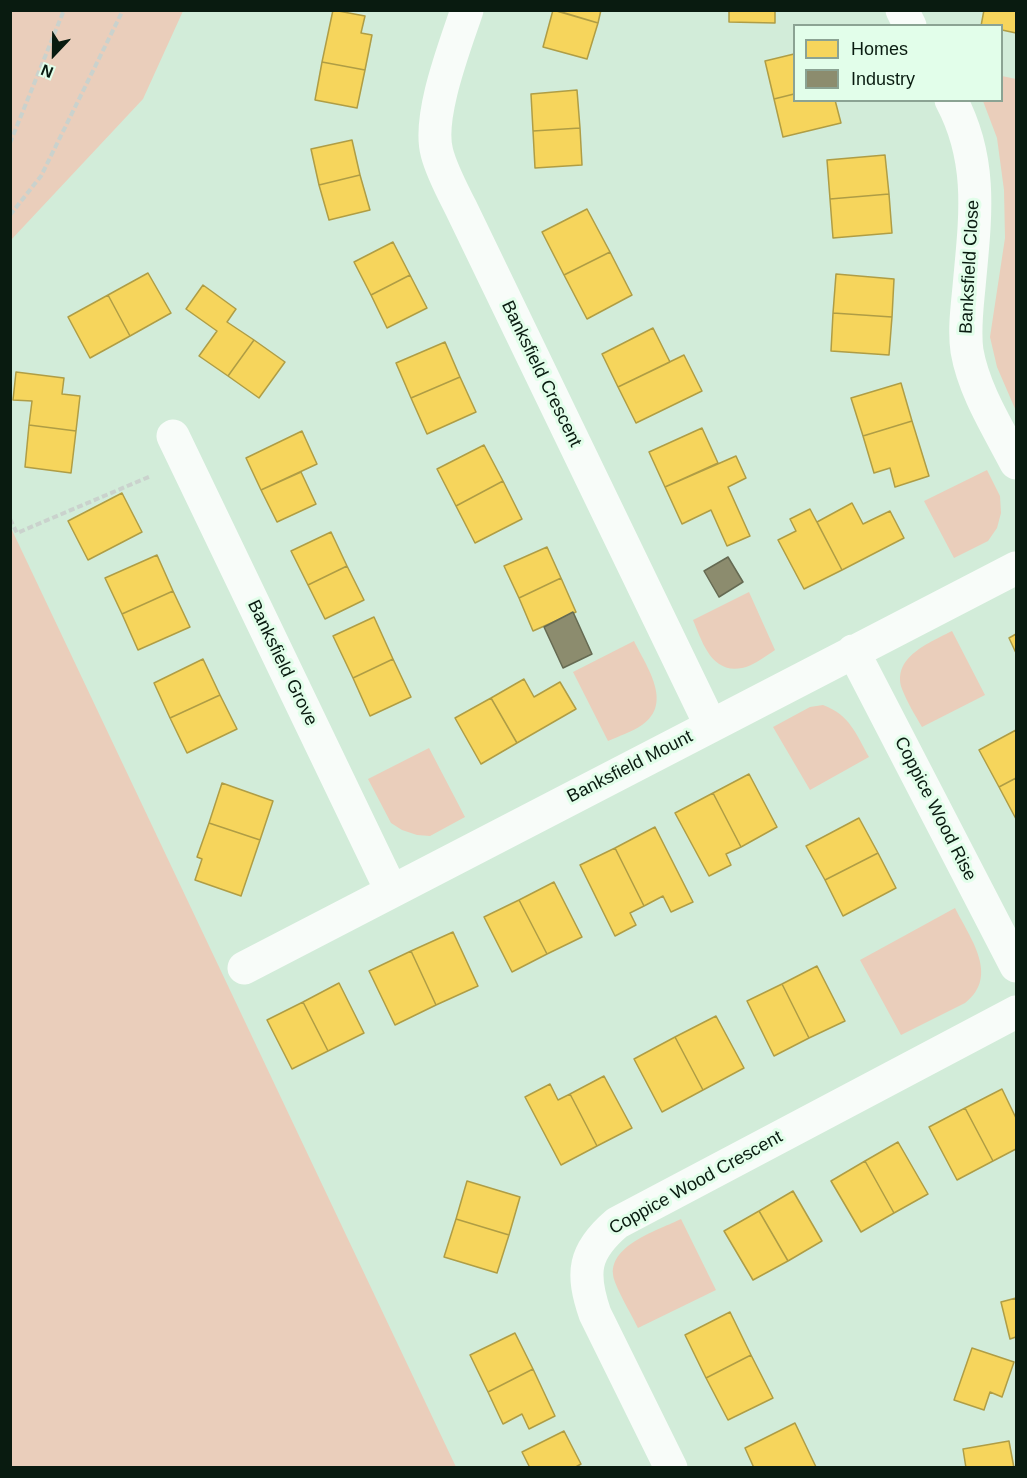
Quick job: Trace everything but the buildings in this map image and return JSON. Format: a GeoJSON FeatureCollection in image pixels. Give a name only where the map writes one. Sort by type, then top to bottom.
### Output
{"type":"FeatureCollection","features":[{"type":"Feature","properties":{"kind":"street","name":"Banksfield Crescent"},"geometry":{"type":"LineString","coordinates":[[467,10],[438,109],[435,130],[437,152],[461,208],[711,726]]}},
{"type":"Feature","properties":{"kind":"street"},"geometry":{"type":"LineString","coordinates":[[902,10],[909,24]]}},
{"type":"Feature","properties":{"kind":"street","name":"Banksfield Close"},"geometry":{"type":"LineString","coordinates":[[952,102],[961,119],[973,160],[975,214],[966,320],[967,350],[975,381],[1017,463]]}},
{"type":"Feature","properties":{"kind":"street","name":"Banksfield Grove"},"geometry":{"type":"LineString","coordinates":[[179,449],[391,890]]}},
{"type":"Feature","properties":{"kind":"street","name":"Banksfield Mount"},"geometry":{"type":"LineString","coordinates":[[244,968],[1017,568]]}},
{"type":"Feature","properties":{"kind":"street","name":"Coppice Wood Rise"},"geometry":{"type":"LineString","coordinates":[[853,651],[1017,966]]}},
{"type":"Feature","properties":{"kind":"street","name":"Coppice Wood Crescent"},"geometry":{"type":"LineString","coordinates":[[671,1467],[595,1314],[587,1291],[586,1277],[589,1259],[602,1236],[617,1223],[1017,1012]]}},
{"type":"Feature","properties":{"kind":"path"},"geometry":{"type":"LineString","coordinates":[[10,143],[64,10]]}},
{"type":"Feature","properties":{"kind":"path"},"geometry":{"type":"LineString","coordinates":[[10,215],[41,176],[123,10]]}},
{"type":"Feature","properties":{"kind":"path"},"geometry":{"type":"LineString","coordinates":[[10,519],[17,533],[137,481],[179,449]]}},
{"type":"Feature","properties":{"kind":"shaded area"},"geometry":{"type":"Polygon","coordinates":[[[11,10],[183,11],[143,99],[11,240],[11,10]]]}},
{"type":"Feature","properties":{"kind":"shaded area"},"geometry":{"type":"Polygon","coordinates":[[[1003,76],[1016,79],[1016,411],[997,367],[990,337],[1005,238],[1004,190],[997,138],[983,102],[1003,102],[1003,76]]]}},
{"type":"Feature","properties":{"kind":"shaded area"},"geometry":{"type":"Polygon","coordinates":[[[987,470],[1000,496],[1001,513],[997,528],[988,541],[954,558],[924,501],[987,470]]]}},
{"type":"Feature","properties":{"kind":"shaded area"},"geometry":{"type":"Polygon","coordinates":[[[11,528],[456,1467],[11,1467],[11,528]]]}},
{"type":"Feature","properties":{"kind":"shaded area"},"geometry":{"type":"Polygon","coordinates":[[[749,592],[775,650],[746,667],[731,669],[715,661],[709,654],[693,620],[749,592]]]}},
{"type":"Feature","properties":{"kind":"shaded area"},"geometry":{"type":"Polygon","coordinates":[[[952,631],[985,695],[922,727],[902,689],[900,678],[902,668],[915,652],[952,631]]]}},
{"type":"Feature","properties":{"kind":"shaded area"},"geometry":{"type":"Polygon","coordinates":[[[634,641],[654,684],[657,695],[656,706],[651,716],[642,725],[608,741],[573,672],[634,641]]]}},
{"type":"Feature","properties":{"kind":"shaded area"},"geometry":{"type":"Polygon","coordinates":[[[823,705],[846,720],[869,757],[810,790],[773,727],[810,707],[823,705]]]}},
{"type":"Feature","properties":{"kind":"shaded area"},"geometry":{"type":"Polygon","coordinates":[[[429,748],[465,817],[430,836],[402,830],[391,823],[368,779],[429,748]]]}},
{"type":"Feature","properties":{"kind":"shaded area"},"geometry":{"type":"Polygon","coordinates":[[[955,908],[979,957],[980,981],[975,992],[965,1003],[901,1035],[860,960],[955,908]]]}},
{"type":"Feature","properties":{"kind":"shaded area"},"geometry":{"type":"Polygon","coordinates":[[[681,1219],[716,1290],[638,1328],[614,1279],[614,1263],[628,1246],[638,1239],[681,1219]]]}}]}
